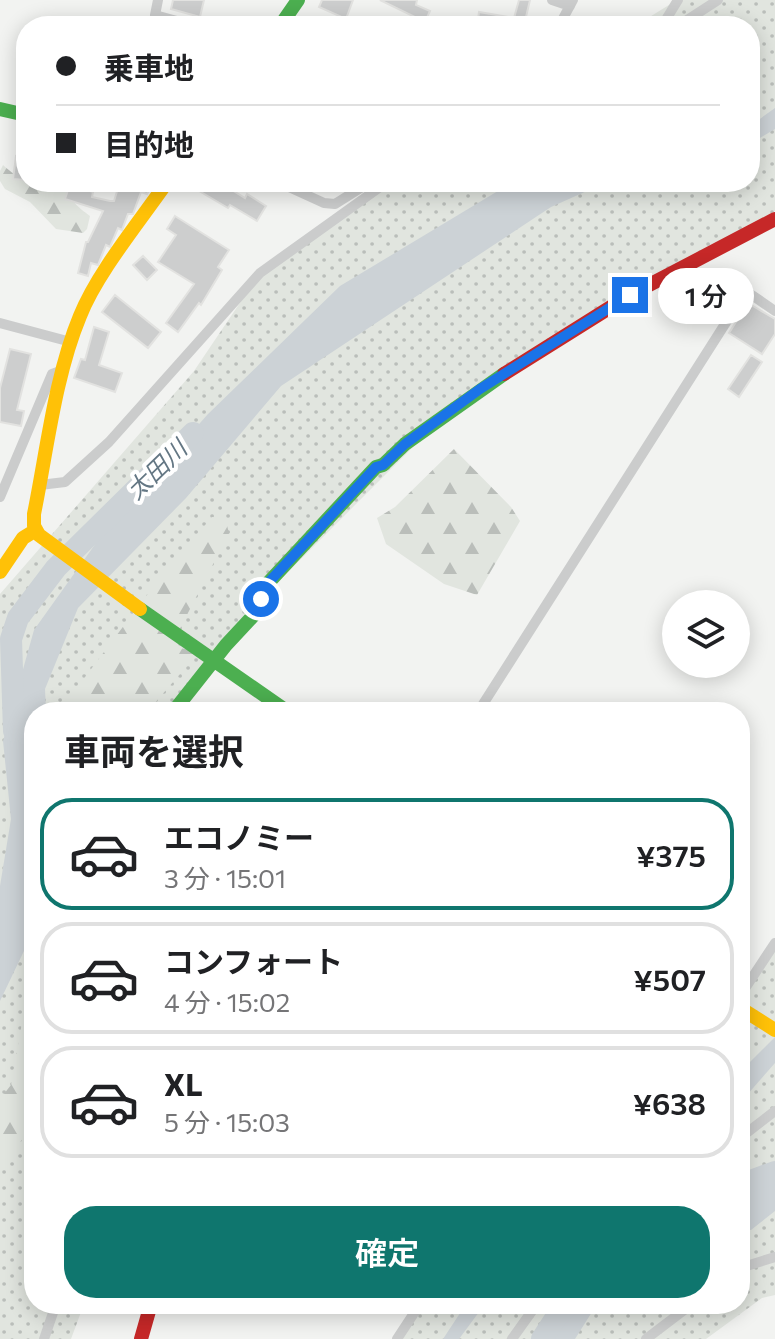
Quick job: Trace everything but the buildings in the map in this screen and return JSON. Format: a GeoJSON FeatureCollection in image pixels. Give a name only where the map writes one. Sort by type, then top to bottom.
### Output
{"type":"FeatureCollection","features":[{"type":"Feature","properties":{"kind":"street"},"geometry":{"type":"LineString","coordinates":[[552,0],[571,3]]}},
{"type":"Feature","properties":{"kind":"street"},"geometry":{"type":"LineString","coordinates":[[693,16],[718,0]]}},
{"type":"Feature","properties":{"kind":"street"},"geometry":{"type":"LineString","coordinates":[[160,192],[91,293],[71,342],[34,514],[38,532],[199,652],[273,702]]}},
{"type":"Feature","properties":{"kind":"street"},"geometry":{"type":"LineString","coordinates":[[300,192],[324,203],[335,204],[354,192]]}},
{"type":"Feature","properties":{"kind":"street"},"geometry":{"type":"LineString","coordinates":[[40,485],[65,482],[109,442],[260,273],[373,192]]}},
{"type":"Feature","properties":{"kind":"street"},"geometry":{"type":"LineString","coordinates":[[181,702],[253,616],[269,582],[376,467],[383,465],[405,444],[480,389],[618,302],[775,219]]}},
{"type":"Feature","properties":{"kind":"street"},"geometry":{"type":"LineString","coordinates":[[484,702],[746,291],[775,311]]}},
{"type":"Feature","properties":{"kind":"street"},"geometry":{"type":"LineString","coordinates":[[0,323],[71,342]]}},
{"type":"Feature","properties":{"kind":"street"},"geometry":{"type":"LineString","coordinates":[[0,497],[52,374],[63,370]]}},
{"type":"Feature","properties":{"kind":"street"},"geometry":{"type":"LineString","coordinates":[[0,572],[23,538],[38,532]]}},
{"type":"Feature","properties":{"kind":"street"},"geometry":{"type":"LineString","coordinates":[[750,981],[775,943]]}},
{"type":"Feature","properties":{"kind":"street"},"geometry":{"type":"LineString","coordinates":[[750,1014],[775,1030]]}},
{"type":"Feature","properties":{"kind":"street"},"geometry":{"type":"LineString","coordinates":[[750,1130],[775,1111]]}},
{"type":"Feature","properties":{"kind":"street"},"geometry":{"type":"LineString","coordinates":[[750,1265],[775,1257]]}},
{"type":"Feature","properties":{"kind":"street"},"geometry":{"type":"LineString","coordinates":[[44,1339],[53,1314]]}},
{"type":"Feature","properties":{"kind":"street"},"geometry":{"type":"LineString","coordinates":[[141,1339],[148,1314]]}},
{"type":"Feature","properties":{"kind":"street"},"geometry":{"type":"LineString","coordinates":[[397,1339],[413,1314]]}},
{"type":"Feature","properties":{"kind":"street"},"geometry":{"type":"LineString","coordinates":[[512,1339],[530,1314]]}},
{"type":"Feature","properties":{"kind":"street"},"geometry":{"type":"LineString","coordinates":[[646,1339],[679,1314]]}},
{"type":"Feature","properties":{"kind":"green space"},"geometry":{"type":"Polygon","coordinates":[[[677,0],[775,0],[775,211],[443,417],[252,608],[182,702],[24,702],[24,1314],[80,1314],[71,1339],[0,1339],[0,594],[194,371],[260,273],[377,192],[760,192],[760,16],[651,16],[677,0]]]}},
{"type":"Feature","properties":{"kind":"green space"},"geometry":{"type":"Polygon","coordinates":[[[3,165],[16,175],[16,192],[68,192],[77,206],[90,216],[87,229],[83,233],[56,229],[30,202],[5,189],[0,181],[3,165]]]}},
{"type":"Feature","properties":{"kind":"green space"},"geometry":{"type":"Polygon","coordinates":[[[454,449],[511,507],[520,521],[477,595],[444,584],[386,544],[377,518],[395,507],[454,449]]]}},
{"type":"Feature","properties":{"kind":"green space"},"geometry":{"type":"Polygon","coordinates":[[[212,517],[225,518],[229,533],[171,646],[199,652],[156,702],[66,702],[159,579],[212,517]]]}},
{"type":"Feature","properties":{"kind":"green space"},"geometry":{"type":"Polygon","coordinates":[[[775,948],[775,1295],[762,1298],[750,1307],[750,979],[775,948]]]}},
{"type":"Feature","properties":{"kind":"green space"},"geometry":{"type":"Polygon","coordinates":[[[24,1011],[24,1137],[0,1168],[0,1099],[11,1085],[24,1011]]]}},
{"type":"Feature","properties":{"kind":"green space"},"geometry":{"type":"Polygon","coordinates":[[[414,1314],[740,1314],[706,1339],[398,1339],[414,1314]]]}},
{"type":"Feature","properties":{"kind":"shaded area"},"geometry":{"type":"Polygon","coordinates":[[[775,108],[775,129],[760,138],[760,119],[775,108]]]}},
{"type":"Feature","properties":{"kind":"shaded area"},"geometry":{"type":"Polygon","coordinates":[[[496,192],[585,192],[551,207],[281,386],[186,498],[78,608],[45,689],[46,702],[24,702],[24,951],[0,1001],[0,886],[11,819],[3,741],[34,630],[106,529],[208,414],[340,286],[496,192]]]}},
{"type":"Feature","properties":{"kind":"shaded area"},"geometry":{"type":"Polygon","coordinates":[[[775,1037],[775,1063],[750,1092],[750,1062],[775,1037]]]}},
{"type":"Feature","properties":{"kind":"shaded area"},"geometry":{"type":"Polygon","coordinates":[[[775,1172],[775,1211],[751,1230],[750,1230],[750,1183],[775,1172]]]}},
{"type":"Feature","properties":{"kind":"shaded area"},"geometry":{"type":"Polygon","coordinates":[[[459,1314],[478,1314],[459,1339],[443,1339],[459,1314]]]}},
{"type":"Feature","properties":{"kind":"shaded area"},"geometry":{"type":"Polygon","coordinates":[[[562,1314],[591,1314],[575,1339],[542,1339],[562,1314]]]}},
{"type":"Feature","properties":{"kind":"waterway","name":"太田川"},"geometry":{"type":"LineString","coordinates":[[14,731],[11,639],[18,618],[56,568],[193,433]]}},
{"type":"Feature","properties":{"kind":"waterway"},"geometry":{"type":"LineString","coordinates":[[750,1181],[775,1172]]}},
{"type":"Feature","properties":{"kind":"waterway"},"geometry":{"type":"LineString","coordinates":[[542,1339],[560,1314]]}},
{"type":"Feature","properties":{"kind":"traffic: fast"},"geometry":{"type":"LineString","coordinates":[[287,16],[298,0]]}},
{"type":"Feature","properties":{"kind":"traffic: fast"},"geometry":{"type":"LineString","coordinates":[[0,109],[16,113]]}},
{"type":"Feature","properties":{"kind":"traffic: fast"},"geometry":{"type":"LineString","coordinates":[[181,702],[253,616],[269,582],[376,467],[383,465],[405,444],[504,374]]}},
{"type":"Feature","properties":{"kind":"traffic: fast"},"geometry":{"type":"LineString","coordinates":[[140,609],[274,702]]}},
{"type":"Feature","properties":{"kind":"traffic: slow"},"geometry":{"type":"LineString","coordinates":[[140,609],[39,535],[34,526],[34,514],[58,388],[71,339],[88,299],[108,265],[160,192]]}},
{"type":"Feature","properties":{"kind":"traffic: slow"},"geometry":{"type":"LineString","coordinates":[[0,572],[23,538],[36,530]]}},
{"type":"Feature","properties":{"kind":"traffic: slow"},"geometry":{"type":"LineString","coordinates":[[750,1014],[775,1030]]}},
{"type":"Feature","properties":{"kind":"traffic: jam"},"geometry":{"type":"LineString","coordinates":[[504,374],[630,295],[775,219]]}},
{"type":"Feature","properties":{"kind":"traffic: jam"},"geometry":{"type":"LineString","coordinates":[[141,1339],[148,1314]]}},
{"type":"Feature","properties":{"kind":"route"},"geometry":{"type":"LineString","coordinates":[[261,599],[269,582],[376,467],[383,465],[405,444],[480,389],[630,295]]}}]}
